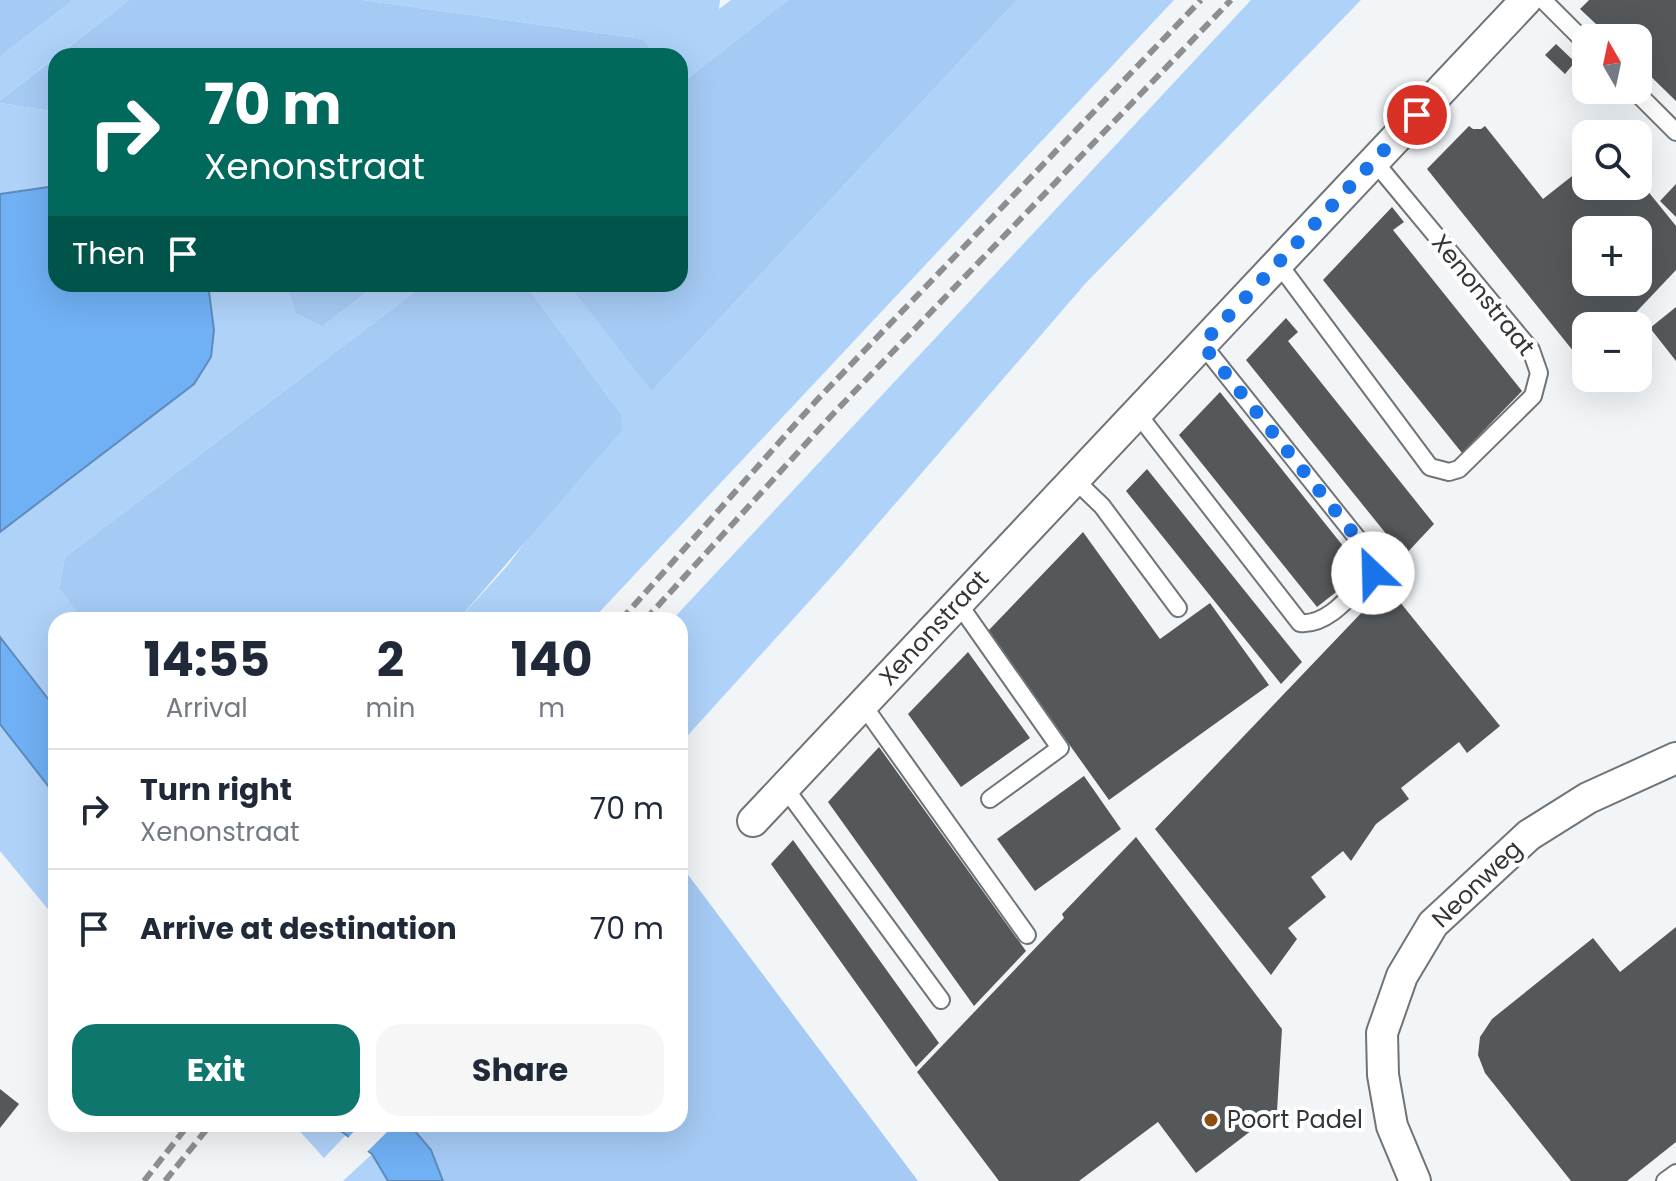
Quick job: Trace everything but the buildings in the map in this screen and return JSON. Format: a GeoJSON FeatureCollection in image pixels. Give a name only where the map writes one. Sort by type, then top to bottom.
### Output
{"type":"FeatureCollection","features":[{"type":"Feature","properties":{"kind":"street","name":"Xenonstraat"},"geometry":{"type":"LineString","coordinates":[[753,821],[1526,0]]}},
{"type":"Feature","properties":{"kind":"street","name":"Neonweg"},"geometry":{"type":"LineString","coordinates":[[1415,1181],[1392,1126],[1383,1075],[1382,1033],[1402,976],[1433,924],[1529,835],[1588,798],[1676,758]]}},
{"type":"Feature","properties":{"kind":"lane"},"geometry":{"type":"LineString","coordinates":[[1543,0],[1572,29]]}},
{"type":"Feature","properties":{"kind":"lane"},"geometry":{"type":"LineString","coordinates":[[1648,104],[1676,132]]}},
{"type":"Feature","properties":{"kind":"lane","name":"Xenonstraat"},"geometry":{"type":"LineString","coordinates":[[1278,263],[1430,467],[1449,472],[1459,469],[1533,396],[1539,373],[1531,350],[1374,161]]}},
{"type":"Feature","properties":{"kind":"lane"},"geometry":{"type":"LineString","coordinates":[[1137,413],[1300,623],[1310,624],[1327,616],[1373,573],[1373,559],[1369,553],[1202,344]]}},
{"type":"Feature","properties":{"kind":"lane"},"geometry":{"type":"LineString","coordinates":[[1075,480],[1102,506],[1178,608]]}},
{"type":"Feature","properties":{"kind":"lane"},"geometry":{"type":"LineString","coordinates":[[958,603],[1060,748],[990,799]]}},
{"type":"Feature","properties":{"kind":"lane","name":"Xenonstraat"},"geometry":{"type":"LineString","coordinates":[[863,705],[1027,935]]}},
{"type":"Feature","properties":{"kind":"lane"},"geometry":{"type":"LineString","coordinates":[[785,788],[941,1000]]}},
{"type":"Feature","properties":{"kind":"lane"},"geometry":{"type":"LineString","coordinates":[[1665,1181],[1676,1173]]}},
{"type":"Feature","properties":{"kind":"shaded area"},"geometry":{"type":"Polygon","coordinates":[[[0,0],[73,0],[0,57],[0,0]]]}},
{"type":"Feature","properties":{"kind":"shaded area"},"geometry":{"type":"Polygon","coordinates":[[[73,0],[129,0],[67,48],[48,48],[48,63],[0,100],[0,57],[73,0]]]}},
{"type":"Feature","properties":{"kind":"shaded area"},"geometry":{"type":"Polygon","coordinates":[[[129,0],[362,0],[643,39],[649,48],[67,48],[129,0]]]}},
{"type":"Feature","properties":{"kind":"shaded area"},"geometry":{"type":"Polygon","coordinates":[[[362,0],[720,0],[719,9],[731,0],[788,0],[688,78],[688,48],[649,48],[643,39],[362,0]]]}},
{"type":"Feature","properties":{"kind":"shaded area"},"geometry":{"type":"Polygon","coordinates":[[[788,0],[1017,0],[652,391],[574,292],[688,292],[688,78],[788,0]]]}},
{"type":"Feature","properties":{"kind":"shaded area"},"geometry":{"type":"Polygon","coordinates":[[[1017,0],[1174,0],[600,612],[465,612],[508,565],[621,414],[531,292],[574,292],[653,390],[1017,0]]]}},
{"type":"Feature","properties":{"kind":"shaded area"},"geometry":{"type":"Polygon","coordinates":[[[1251,0],[1361,0],[1085,284],[844,563],[688,735],[688,612],[679,612],[1251,0]]]}},
{"type":"Feature","properties":{"kind":"shaded area"},"geometry":{"type":"Polygon","coordinates":[[[48,63],[48,111],[0,103],[48,63]]]}},
{"type":"Feature","properties":{"kind":"shaded area"},"geometry":{"type":"Polygon","coordinates":[[[0,103],[48,111],[48,187],[0,194],[0,103]]]}},
{"type":"Feature","properties":{"kind":"shaded area"},"geometry":{"type":"Polygon","coordinates":[[[48,187],[48,292],[209,292],[214,330],[211,357],[194,384],[0,532],[0,194],[48,187]]]}},
{"type":"Feature","properties":{"kind":"shaded area"},"geometry":{"type":"Polygon","coordinates":[[[209,292],[289,292],[296,314],[322,327],[367,292],[414,292],[65,557],[59,588],[76,612],[48,612],[48,699],[0,637],[0,532],[194,384],[214,330],[209,292]]]}},
{"type":"Feature","properties":{"kind":"shaded area"},"geometry":{"type":"Polygon","coordinates":[[[289,292],[367,292],[322,327],[296,314],[289,292]]]}},
{"type":"Feature","properties":{"kind":"shaded area"},"geometry":{"type":"Polygon","coordinates":[[[414,292],[531,292],[621,414],[622,430],[465,612],[76,612],[59,588],[65,557],[414,292]]]}},
{"type":"Feature","properties":{"kind":"shaded area"},"geometry":{"type":"Polygon","coordinates":[[[0,637],[48,699],[48,786],[0,724],[0,637]]]}},
{"type":"Feature","properties":{"kind":"shaded area"},"geometry":{"type":"Polygon","coordinates":[[[0,724],[48,786],[48,909],[0,851],[0,724]]]}},
{"type":"Feature","properties":{"kind":"shaded area"},"geometry":{"type":"Polygon","coordinates":[[[688,875],[918,1181],[443,1181],[431,1150],[416,1132],[688,1132],[688,875]]]}},
{"type":"Feature","properties":{"kind":"shaded area"},"geometry":{"type":"Polygon","coordinates":[[[300,1132],[340,1132],[345,1136],[324,1158],[300,1132]]]}},
{"type":"Feature","properties":{"kind":"shaded area"},"geometry":{"type":"Polygon","coordinates":[[[342,1132],[416,1132],[431,1150],[443,1181],[388,1181],[372,1154],[342,1132]]]}},
{"type":"Feature","properties":{"kind":"shaded area"},"geometry":{"type":"Polygon","coordinates":[[[372,1154],[388,1181],[343,1181],[372,1154]]]}},
{"type":"Feature","properties":{"kind":"pier"},"geometry":{"type":"Polygon","coordinates":[[[353,1132],[387,1132],[365,1154],[345,1141],[353,1132]]]}},
{"type":"Feature","properties":{"kind":"railway"},"geometry":{"type":"LineString","coordinates":[[628,612],[816,401],[1201,0]]}},
{"type":"Feature","properties":{"kind":"railway"},"geometry":{"type":"LineString","coordinates":[[652,612],[832,415],[1231,0]]}},
{"type":"Feature","properties":{"kind":"railway"},"geometry":{"type":"LineString","coordinates":[[144,1181],[183,1132]]}},
{"type":"Feature","properties":{"kind":"railway"},"geometry":{"type":"LineString","coordinates":[[165,1181],[205,1132]]}},
{"type":"Feature","properties":{"kind":"place","name":"Poort Padel"},"geometry":{"type":"Point","coordinates":[1211,1120]}},
{"type":"Feature","properties":{"kind":"route"},"geometry":{"type":"LineString","coordinates":[[1373,573],[1373,559],[1369,553],[1202,344],[1417,115]]}}]}
